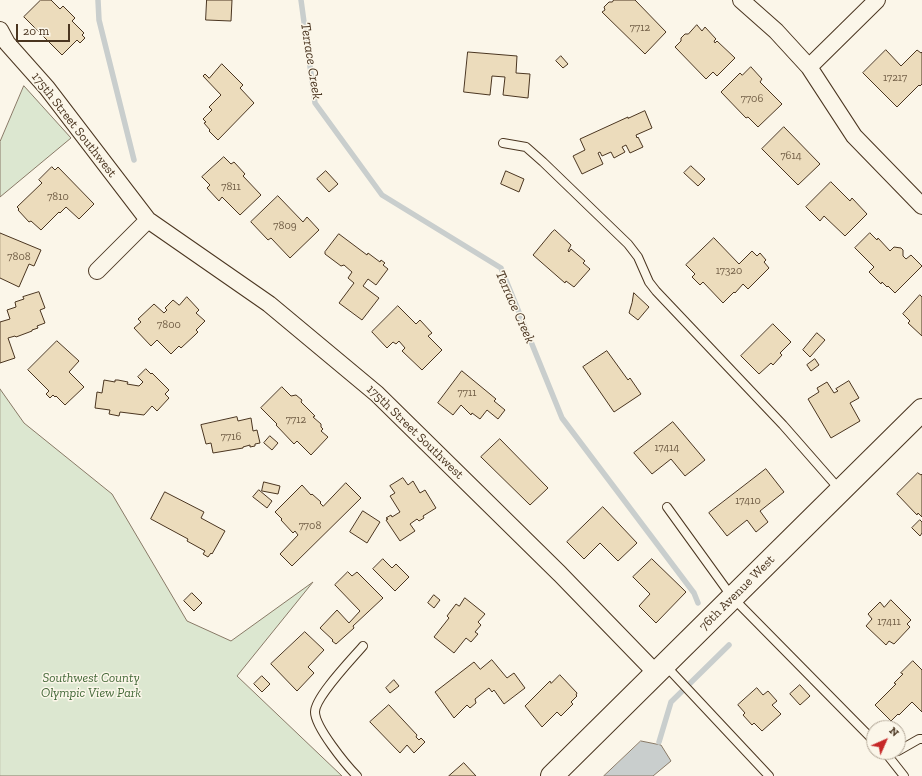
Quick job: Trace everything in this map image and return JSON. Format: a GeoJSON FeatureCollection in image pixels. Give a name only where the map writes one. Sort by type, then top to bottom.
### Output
{"type":"FeatureCollection","features":[{"type":"Feature","properties":{"kind":"street"},"geometry":{"type":"LineString","coordinates":[[741,0],[776,31],[809,67],[854,136],[922,206]]}},
{"type":"Feature","properties":{"kind":"street"},"geometry":{"type":"LineString","coordinates":[[809,67],[877,0]]}},
{"type":"Feature","properties":{"kind":"street","name":"175th Street Southwest"},"geometry":{"type":"LineString","coordinates":[[0,30],[7,43],[47,88],[148,220],[269,304],[377,394],[560,574],[660,669]]}},
{"type":"Feature","properties":{"kind":"street"},"geometry":{"type":"LineString","coordinates":[[97,271],[148,220]]}},
{"type":"Feature","properties":{"kind":"street","name":"76th Avenue West"},"geometry":{"type":"LineString","coordinates":[[552,776],[922,410]]}},
{"type":"Feature","properties":{"kind":"lane"},"geometry":{"type":"LineString","coordinates":[[503,143],[526,148],[543,162],[628,244],[638,257],[649,282],[656,291],[783,425],[841,491]]}},
{"type":"Feature","properties":{"kind":"lane"},"geometry":{"type":"LineString","coordinates":[[667,507],[732,597],[866,733]]}},
{"type":"Feature","properties":{"kind":"lane"},"geometry":{"type":"LineString","coordinates":[[357,776],[349,768],[320,728],[315,713],[319,699],[363,646]]}},
{"type":"Feature","properties":{"kind":"lane"},"geometry":{"type":"LineString","coordinates":[[660,669],[769,776]]}},
{"type":"Feature","properties":{"kind":"lane"},"geometry":{"type":"LineString","coordinates":[[906,746],[922,739]]}},
{"type":"Feature","properties":{"kind":"lane"},"geometry":{"type":"LineString","coordinates":[[896,760],[904,776]]}},
{"type":"Feature","properties":{"kind":"green space"},"geometry":{"type":"Polygon","coordinates":[[[24,86],[71,138],[0,197],[0,142],[24,86]]]}},
{"type":"Feature","properties":{"kind":"green space","name":"Southwest County Olympic View Park"},"geometry":{"type":"Polygon","coordinates":[[[0,389],[24,423],[112,494],[187,621],[231,641],[313,582],[237,676],[342,776],[0,776],[0,389]]]}},
{"type":"Feature","properties":{"kind":"shaded area"},"geometry":{"type":"Polygon","coordinates":[[[641,741],[661,745],[671,761],[653,776],[604,776],[641,741]]]}},
{"type":"Feature","properties":{"kind":"building"},"geometry":{"type":"Polygon","coordinates":[[[41,0],[51,0],[60,9],[63,6],[75,18],[72,21],[84,33],[82,35],[85,38],[80,43],[77,40],[62,55],[24,17],[41,0]]]}},
{"type":"Feature","properties":{"kind":"building"},"geometry":{"type":"Polygon","coordinates":[[[207,0],[232,0],[231,21],[206,20],[207,0]]]}},
{"type":"Feature","properties":{"kind":"building"},"geometry":{"type":"Polygon","coordinates":[[[614,0],[635,0],[666,32],[645,54],[602,12],[605,10],[604,7],[609,2],[614,0]]]}},
{"type":"Feature","properties":{"kind":"building"},"geometry":{"type":"Polygon","coordinates":[[[697,25],[702,31],[705,27],[716,39],[714,41],[715,43],[717,41],[735,58],[717,76],[713,72],[706,79],[675,47],[685,34],[688,34],[697,25]]]}},
{"type":"Feature","properties":{"kind":"building"},"geometry":{"type":"Polygon","coordinates":[[[886,50],[901,66],[917,50],[921,53],[922,52],[922,84],[920,86],[919,85],[897,107],[863,73],[886,50]]]}},
{"type":"Feature","properties":{"kind":"building"},"geometry":{"type":"Polygon","coordinates":[[[468,52],[517,56],[516,73],[530,74],[528,98],[503,95],[505,77],[492,76],[490,95],[464,92],[468,52]]]}},
{"type":"Feature","properties":{"kind":"building"},"geometry":{"type":"Polygon","coordinates":[[[561,56],[568,64],[563,68],[556,61],[561,56]]]}},
{"type":"Feature","properties":{"kind":"building"},"geometry":{"type":"Polygon","coordinates":[[[222,64],[243,85],[240,88],[254,103],[218,140],[209,131],[210,130],[204,123],[206,122],[203,119],[212,110],[209,107],[221,95],[203,76],[205,74],[209,78],[222,64]]]}},
{"type":"Feature","properties":{"kind":"building"},"geometry":{"type":"Polygon","coordinates":[[[751,67],[762,79],[760,82],[782,104],[758,127],[748,117],[746,118],[721,92],[740,73],[742,75],[751,67]]]}},
{"type":"Feature","properties":{"kind":"building"},"geometry":{"type":"Polygon","coordinates":[[[645,111],[652,128],[636,135],[643,147],[630,153],[626,145],[622,147],[625,152],[614,158],[611,152],[602,156],[600,152],[598,153],[603,164],[582,174],[573,156],[585,150],[580,139],[628,117],[645,111]]]}},
{"type":"Feature","properties":{"kind":"building"},"geometry":{"type":"Polygon","coordinates":[[[784,127],[820,164],[798,185],[762,149],[784,127]]]}},
{"type":"Feature","properties":{"kind":"building"},"geometry":{"type":"Polygon","coordinates":[[[224,157],[231,164],[234,162],[245,174],[243,176],[261,195],[240,215],[222,197],[219,201],[207,188],[210,185],[202,177],[224,157]]]}},
{"type":"Feature","properties":{"kind":"building"},"geometry":{"type":"Polygon","coordinates":[[[691,166],[705,179],[698,186],[684,173],[691,166]]]}},
{"type":"Feature","properties":{"kind":"building"},"geometry":{"type":"Polygon","coordinates":[[[52,167],[55,170],[58,167],[94,204],[79,219],[66,207],[41,230],[31,221],[29,222],[17,207],[42,183],[39,180],[52,167]]]}},
{"type":"Feature","properties":{"kind":"building"},"geometry":{"type":"Polygon","coordinates":[[[326,171],[338,184],[329,192],[317,179],[326,171]]]}},
{"type":"Feature","properties":{"kind":"building"},"geometry":{"type":"Polygon","coordinates":[[[506,171],[524,179],[519,192],[501,184],[506,171]]]}},
{"type":"Feature","properties":{"kind":"building"},"geometry":{"type":"Polygon","coordinates":[[[831,182],[850,201],[852,198],[867,214],[845,236],[824,216],[820,221],[806,207],[831,182]]]}},
{"type":"Feature","properties":{"kind":"building"},"geometry":{"type":"Polygon","coordinates":[[[278,196],[303,222],[307,217],[319,230],[290,258],[271,238],[268,240],[251,222],[278,196]]]}},
{"type":"Feature","properties":{"kind":"building"},"geometry":{"type":"Polygon","coordinates":[[[555,230],[571,245],[568,251],[569,252],[571,249],[585,261],[583,263],[590,269],[574,287],[566,281],[565,283],[533,255],[555,230]]]}},
{"type":"Feature","properties":{"kind":"building"},"geometry":{"type":"Polygon","coordinates":[[[0,233],[41,250],[34,266],[29,264],[19,287],[0,278],[0,233]]]}},
{"type":"Feature","properties":{"kind":"building"},"geometry":{"type":"Polygon","coordinates":[[[870,233],[877,240],[878,238],[890,251],[894,247],[901,248],[903,250],[903,256],[906,259],[911,255],[922,266],[895,293],[882,282],[881,284],[869,272],[874,267],[855,248],[870,233]]]}},
{"type":"Feature","properties":{"kind":"building"},"geometry":{"type":"Polygon","coordinates":[[[339,234],[367,255],[368,253],[380,262],[381,260],[385,263],[383,265],[388,269],[376,285],[368,279],[363,286],[379,298],[362,320],[339,303],[354,283],[348,278],[352,272],[344,265],[341,266],[325,254],[339,234]]]}},
{"type":"Feature","properties":{"kind":"building"},"geometry":{"type":"Polygon","coordinates":[[[714,238],[739,264],[752,251],[757,256],[760,253],[766,260],[764,262],[769,268],[748,289],[743,284],[723,303],[703,282],[700,285],[692,277],[695,274],[686,265],[714,238]]]}},
{"type":"Feature","properties":{"kind":"building"},"geometry":{"type":"Polygon","coordinates":[[[39,292],[45,308],[40,310],[45,323],[37,326],[38,328],[32,331],[16,337],[8,338],[15,358],[0,363],[0,322],[10,319],[7,310],[16,307],[15,302],[24,299],[23,297],[39,292]]]}},
{"type":"Feature","properties":{"kind":"building"},"geometry":{"type":"Polygon","coordinates":[[[634,293],[649,307],[638,320],[629,313],[634,293]]]}},
{"type":"Feature","properties":{"kind":"building"},"geometry":{"type":"Polygon","coordinates":[[[920,295],[922,297],[922,336],[908,323],[910,321],[903,314],[920,295]]]}},
{"type":"Feature","properties":{"kind":"building"},"geometry":{"type":"Polygon","coordinates":[[[187,297],[199,310],[196,313],[205,321],[196,330],[198,332],[195,335],[181,348],[179,346],[171,354],[157,340],[151,346],[134,328],[141,322],[138,319],[154,304],[164,313],[167,310],[165,308],[173,300],[179,305],[187,297]]]}},
{"type":"Feature","properties":{"kind":"building"},"geometry":{"type":"Polygon","coordinates":[[[398,306],[416,324],[420,320],[432,333],[428,336],[442,350],[422,370],[402,351],[405,348],[399,341],[396,344],[393,342],[387,348],[372,332],[398,306]]]}},
{"type":"Feature","properties":{"kind":"building"},"geometry":{"type":"Polygon","coordinates":[[[773,324],[791,342],[780,353],[782,355],[773,365],[771,363],[759,374],[741,356],[773,324]]]}},
{"type":"Feature","properties":{"kind":"building"},"geometry":{"type":"Polygon","coordinates":[[[817,333],[825,340],[810,357],[803,350],[817,333]]]}},
{"type":"Feature","properties":{"kind":"building"},"geometry":{"type":"Polygon","coordinates":[[[57,341],[79,361],[69,372],[84,387],[65,405],[56,396],[55,397],[53,395],[50,398],[46,394],[49,391],[28,370],[57,341]]]}},
{"type":"Feature","properties":{"kind":"building"},"geometry":{"type":"Polygon","coordinates":[[[607,351],[628,380],[630,378],[641,394],[614,412],[583,367],[607,351]]]}},
{"type":"Feature","properties":{"kind":"building"},"geometry":{"type":"Polygon","coordinates":[[[815,359],[819,365],[811,371],[807,365],[815,359]]]}},
{"type":"Feature","properties":{"kind":"building"},"geometry":{"type":"Polygon","coordinates":[[[146,369],[169,390],[165,394],[169,398],[157,411],[152,406],[144,415],[120,412],[119,416],[109,414],[110,410],[95,408],[97,392],[102,393],[104,380],[115,382],[115,380],[118,380],[128,382],[127,384],[139,386],[143,382],[138,377],[146,369]]]}},
{"type":"Feature","properties":{"kind":"building"},"geometry":{"type":"Polygon","coordinates":[[[462,371],[496,399],[494,401],[505,410],[498,419],[487,410],[480,419],[472,413],[471,415],[461,405],[453,415],[438,403],[462,371]]]}},
{"type":"Feature","properties":{"kind":"building"},"geometry":{"type":"Polygon","coordinates":[[[849,381],[859,398],[850,403],[860,421],[831,438],[808,399],[819,392],[817,388],[827,382],[834,393],[838,391],[836,389],[849,381]]]}},
{"type":"Feature","properties":{"kind":"building"},"geometry":{"type":"Polygon","coordinates":[[[282,387],[291,396],[296,395],[302,400],[301,402],[315,416],[313,417],[321,424],[323,429],[321,431],[328,437],[311,455],[297,441],[294,444],[261,408],[282,387]]]}},
{"type":"Feature","properties":{"kind":"building"},"geometry":{"type":"Polygon","coordinates":[[[237,417],[238,421],[251,418],[253,431],[257,430],[260,443],[255,444],[255,446],[250,447],[250,445],[243,448],[213,453],[211,443],[206,444],[201,425],[237,417]]]}},
{"type":"Feature","properties":{"kind":"building"},"geometry":{"type":"Polygon","coordinates":[[[673,422],[705,460],[685,476],[671,459],[652,474],[634,453],[673,422]]]}},
{"type":"Feature","properties":{"kind":"building"},"geometry":{"type":"Polygon","coordinates":[[[270,436],[278,443],[272,450],[264,443],[270,436]]]}},
{"type":"Feature","properties":{"kind":"building"},"geometry":{"type":"Polygon","coordinates":[[[500,439],[548,488],[530,505],[481,457],[500,439]]]}},
{"type":"Feature","properties":{"kind":"building"},"geometry":{"type":"Polygon","coordinates":[[[766,469],[784,492],[760,511],[768,522],[756,532],[747,520],[727,536],[709,513],[766,469]]]}},
{"type":"Feature","properties":{"kind":"building"},"geometry":{"type":"Polygon","coordinates":[[[918,473],[921,475],[922,474],[922,517],[918,513],[917,515],[897,494],[918,473]]]}},
{"type":"Feature","properties":{"kind":"building"},"geometry":{"type":"Polygon","coordinates":[[[403,478],[408,485],[413,481],[420,493],[425,490],[436,508],[423,516],[424,518],[419,521],[417,519],[410,524],[415,531],[400,541],[386,518],[391,515],[392,517],[400,512],[390,496],[395,493],[390,486],[403,478]]]}},
{"type":"Feature","properties":{"kind":"building"},"geometry":{"type":"Polygon","coordinates":[[[264,482],[280,486],[278,494],[262,491],[264,482]]]}},
{"type":"Feature","properties":{"kind":"building"},"geometry":{"type":"Polygon","coordinates":[[[346,483],[361,498],[292,566],[280,554],[298,535],[295,531],[293,533],[275,512],[302,485],[311,495],[312,494],[321,502],[320,503],[323,506],[346,483]]]}},
{"type":"Feature","properties":{"kind":"building"},"geometry":{"type":"Polygon","coordinates":[[[259,490],[272,501],[267,508],[253,497],[259,490]]]}},
{"type":"Feature","properties":{"kind":"building"},"geometry":{"type":"Polygon","coordinates":[[[165,492],[204,512],[201,518],[225,531],[212,554],[211,553],[208,557],[203,554],[205,551],[187,541],[188,539],[151,519],[165,492]]]}},
{"type":"Feature","properties":{"kind":"building"},"geometry":{"type":"Polygon","coordinates":[[[603,507],[637,543],[618,561],[600,543],[584,559],[567,542],[603,507]]]}},
{"type":"Feature","properties":{"kind":"building"},"geometry":{"type":"Polygon","coordinates":[[[363,511],[380,522],[367,543],[350,532],[363,511]]]}},
{"type":"Feature","properties":{"kind":"building"},"geometry":{"type":"Polygon","coordinates":[[[920,520],[922,522],[922,533],[920,536],[912,528],[920,520]]]}},
{"type":"Feature","properties":{"kind":"building"},"geometry":{"type":"Polygon","coordinates":[[[383,559],[392,568],[396,564],[409,577],[395,591],[373,569],[383,559]]]}},
{"type":"Feature","properties":{"kind":"building"},"geometry":{"type":"Polygon","coordinates":[[[652,559],[686,592],[656,623],[639,606],[650,594],[633,577],[652,559]]]}},
{"type":"Feature","properties":{"kind":"building"},"geometry":{"type":"Polygon","coordinates":[[[348,572],[352,576],[357,572],[383,598],[336,644],[320,628],[337,610],[349,623],[360,611],[335,585],[348,572]]]}},
{"type":"Feature","properties":{"kind":"building"},"geometry":{"type":"Polygon","coordinates":[[[192,593],[202,603],[194,611],[184,601],[192,593]]]}},
{"type":"Feature","properties":{"kind":"building"},"geometry":{"type":"Polygon","coordinates":[[[434,595],[440,600],[434,608],[428,603],[434,595]]]}},
{"type":"Feature","properties":{"kind":"building"},"geometry":{"type":"Polygon","coordinates":[[[465,598],[485,614],[478,622],[481,625],[475,632],[478,634],[471,642],[466,638],[454,653],[434,637],[449,618],[447,616],[456,604],[459,606],[465,598]]]}},
{"type":"Feature","properties":{"kind":"building"},"geometry":{"type":"Polygon","coordinates":[[[891,600],[911,620],[907,624],[910,627],[894,644],[889,641],[886,645],[866,626],[872,619],[868,614],[880,602],[884,607],[891,600]]]}},
{"type":"Feature","properties":{"kind":"building"},"geometry":{"type":"Polygon","coordinates":[[[305,632],[324,650],[308,667],[314,673],[297,691],[271,664],[305,632]]]}},
{"type":"Feature","properties":{"kind":"building"},"geometry":{"type":"Polygon","coordinates":[[[492,660],[507,678],[514,673],[525,688],[504,704],[494,690],[492,692],[489,688],[475,699],[476,703],[470,708],[467,705],[454,718],[435,692],[474,662],[480,669],[492,660]]]}},
{"type":"Feature","properties":{"kind":"building"},"geometry":{"type":"Polygon","coordinates":[[[913,661],[922,670],[922,712],[912,702],[899,715],[898,714],[890,720],[875,705],[896,684],[894,683],[903,674],[901,673],[913,661]]]}},
{"type":"Feature","properties":{"kind":"building"},"geometry":{"type":"Polygon","coordinates":[[[560,675],[577,693],[577,696],[571,702],[573,704],[561,716],[557,712],[542,727],[525,706],[550,681],[551,683],[560,675]]]}},
{"type":"Feature","properties":{"kind":"building"},"geometry":{"type":"Polygon","coordinates":[[[262,676],[270,684],[262,692],[254,684],[262,676]]]}},
{"type":"Feature","properties":{"kind":"building"},"geometry":{"type":"Polygon","coordinates":[[[394,680],[399,686],[390,693],[386,688],[394,680]]]}},
{"type":"Feature","properties":{"kind":"building"},"geometry":{"type":"Polygon","coordinates":[[[800,685],[810,696],[800,705],[790,694],[800,685]]]}},
{"type":"Feature","properties":{"kind":"building"},"geometry":{"type":"Polygon","coordinates":[[[757,688],[763,695],[768,691],[777,701],[772,705],[781,714],[762,731],[754,723],[752,725],[743,715],[745,713],[738,705],[757,688]]]}},
{"type":"Feature","properties":{"kind":"building"},"geometry":{"type":"Polygon","coordinates":[[[389,705],[417,735],[416,737],[419,740],[421,738],[425,742],[414,753],[407,745],[400,753],[370,722],[389,705]]]}},
{"type":"Feature","properties":{"kind":"building"},"geometry":{"type":"Polygon","coordinates":[[[464,763],[476,776],[449,776],[464,763]]]}},
{"type":"Feature","properties":{"kind":"waterway"},"geometry":{"type":"LineString","coordinates":[[98,0],[99,20],[134,160]]}},
{"type":"Feature","properties":{"kind":"waterway","name":"Terrace Creek"},"geometry":{"type":"LineString","coordinates":[[301,0],[315,103],[382,195],[501,268],[562,418],[694,593],[698,603]]}},
{"type":"Feature","properties":{"kind":"waterway","name":"Terrace Creek"},"geometry":{"type":"LineString","coordinates":[[659,742],[671,702],[729,645]]}}]}
